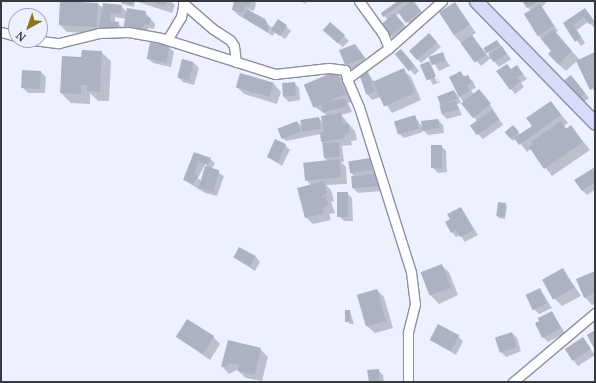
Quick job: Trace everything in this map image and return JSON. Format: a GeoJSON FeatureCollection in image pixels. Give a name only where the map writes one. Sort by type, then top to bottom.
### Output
{"type":"FeatureCollection","features":[{"type":"Feature","properties":{"kind":"street"},"geometry":{"type":"LineString","coordinates":[[359,1],[383,34],[389,48]]}},
{"type":"Feature","properties":{"kind":"street"},"geometry":{"type":"LineString","coordinates":[[347,79],[389,48],[442,1]]}},
{"type":"Feature","properties":{"kind":"street"},"geometry":{"type":"LineString","coordinates":[[476,1],[595,123]]}},
{"type":"Feature","properties":{"kind":"street"},"geometry":{"type":"LineString","coordinates":[[167,40],[181,17],[183,2]]}},
{"type":"Feature","properties":{"kind":"street"},"geometry":{"type":"LineString","coordinates":[[183,2],[213,29],[230,40],[234,46],[236,62]]}},
{"type":"Feature","properties":{"kind":"street"},"geometry":{"type":"LineString","coordinates":[[48,42],[59,43],[99,33],[128,32],[167,40],[275,74],[329,68],[345,70],[347,79],[359,107],[411,272],[415,304],[408,332],[408,382]]}},
{"type":"Feature","properties":{"kind":"street"},"geometry":{"type":"LineString","coordinates":[[513,382],[595,313]]}},
{"type":"Feature","properties":{"kind":"building"},"geometry":{"type":"Polygon","coordinates":[[[60,1],[98,3],[97,27],[59,25],[60,1]]]}},
{"type":"Feature","properties":{"kind":"building"},"geometry":{"type":"Polygon","coordinates":[[[119,1],[133,1],[132,5],[119,1]]]}},
{"type":"Feature","properties":{"kind":"building"},"geometry":{"type":"Polygon","coordinates":[[[149,1],[167,1],[165,6],[149,1]]]}},
{"type":"Feature","properties":{"kind":"building"},"geometry":{"type":"Polygon","coordinates":[[[234,1],[251,1],[249,6],[245,5],[243,13],[232,10],[234,1]]]}},
{"type":"Feature","properties":{"kind":"building"},"geometry":{"type":"Polygon","coordinates":[[[398,1],[405,1],[383,17],[381,13],[398,1]]]}},
{"type":"Feature","properties":{"kind":"building"},"geometry":{"type":"Polygon","coordinates":[[[411,1],[421,11],[406,23],[398,12],[411,1]]]}},
{"type":"Feature","properties":{"kind":"building"},"geometry":{"type":"Polygon","coordinates":[[[522,1],[539,1],[527,8],[522,1]]]}},
{"type":"Feature","properties":{"kind":"building"},"geometry":{"type":"Polygon","coordinates":[[[455,2],[470,25],[454,35],[439,12],[455,2]]]}},
{"type":"Feature","properties":{"kind":"building"},"geometry":{"type":"Polygon","coordinates":[[[103,3],[122,5],[121,14],[111,13],[110,21],[119,22],[118,30],[99,28],[103,3]]]}},
{"type":"Feature","properties":{"kind":"building"},"geometry":{"type":"Polygon","coordinates":[[[540,4],[554,26],[538,36],[524,14],[540,4]]]}},
{"type":"Feature","properties":{"kind":"building"},"geometry":{"type":"Polygon","coordinates":[[[127,8],[146,11],[145,17],[151,18],[149,25],[144,24],[142,32],[123,29],[127,8]]]}},
{"type":"Feature","properties":{"kind":"building"},"geometry":{"type":"Polygon","coordinates":[[[585,8],[594,21],[589,24],[584,17],[573,25],[581,37],[575,42],[563,23],[585,8]]]}},
{"type":"Feature","properties":{"kind":"building"},"geometry":{"type":"Polygon","coordinates":[[[247,9],[265,19],[270,28],[267,32],[243,17],[247,9]]]}},
{"type":"Feature","properties":{"kind":"building"},"geometry":{"type":"Polygon","coordinates":[[[394,13],[404,24],[389,38],[379,26],[394,13]]]}},
{"type":"Feature","properties":{"kind":"building"},"geometry":{"type":"Polygon","coordinates":[[[278,19],[287,25],[280,36],[271,30],[278,19]]]}},
{"type":"Feature","properties":{"kind":"building"},"geometry":{"type":"Polygon","coordinates":[[[330,22],[345,35],[338,43],[323,30],[330,22]]]}},
{"type":"Feature","properties":{"kind":"building"},"geometry":{"type":"Polygon","coordinates":[[[553,29],[572,51],[558,64],[548,54],[551,51],[541,39],[553,29]]]}},
{"type":"Feature","properties":{"kind":"building"},"geometry":{"type":"Polygon","coordinates":[[[429,33],[437,42],[417,60],[409,51],[429,33]]]}},
{"type":"Feature","properties":{"kind":"building"},"geometry":{"type":"Polygon","coordinates":[[[472,35],[486,54],[475,63],[461,43],[472,35]]]}},
{"type":"Feature","properties":{"kind":"building"},"geometry":{"type":"Polygon","coordinates":[[[497,40],[500,45],[486,53],[483,48],[497,40]]]}},
{"type":"Feature","properties":{"kind":"building"},"geometry":{"type":"Polygon","coordinates":[[[150,42],[170,46],[166,63],[147,59],[150,42]]]}},
{"type":"Feature","properties":{"kind":"building"},"geometry":{"type":"Polygon","coordinates":[[[355,44],[365,58],[345,65],[339,50],[355,44]]]}},
{"type":"Feature","properties":{"kind":"building"},"geometry":{"type":"Polygon","coordinates":[[[502,46],[507,54],[493,62],[488,54],[502,46]]]}},
{"type":"Feature","properties":{"kind":"building"},"geometry":{"type":"Polygon","coordinates":[[[401,49],[415,66],[409,71],[395,54],[401,49]]]}},
{"type":"Feature","properties":{"kind":"building"},"geometry":{"type":"Polygon","coordinates":[[[82,50],[102,51],[100,92],[87,91],[87,85],[81,85],[81,94],[60,93],[62,56],[81,57],[82,50]]]}},
{"type":"Feature","properties":{"kind":"building"},"geometry":{"type":"Polygon","coordinates":[[[443,52],[446,61],[432,65],[429,57],[443,52]]]}},
{"type":"Feature","properties":{"kind":"building"},"geometry":{"type":"Polygon","coordinates":[[[595,52],[595,87],[590,90],[576,61],[595,52]]]}},
{"type":"Feature","properties":{"kind":"building"},"geometry":{"type":"Polygon","coordinates":[[[182,59],[194,62],[189,80],[177,77],[182,59]]]}},
{"type":"Feature","properties":{"kind":"building"},"geometry":{"type":"Polygon","coordinates":[[[429,61],[436,77],[427,81],[420,65],[429,61]]]}},
{"type":"Feature","properties":{"kind":"building"},"geometry":{"type":"Polygon","coordinates":[[[507,64],[511,69],[517,65],[523,74],[517,77],[520,82],[510,90],[496,71],[507,64]]]}},
{"type":"Feature","properties":{"kind":"building"},"geometry":{"type":"Polygon","coordinates":[[[404,68],[415,93],[384,106],[373,82],[404,68]]]}},
{"type":"Feature","properties":{"kind":"building"},"geometry":{"type":"Polygon","coordinates":[[[22,70],[41,71],[40,89],[21,88],[22,70]]]}},
{"type":"Feature","properties":{"kind":"building"},"geometry":{"type":"Polygon","coordinates":[[[336,71],[346,94],[314,108],[304,85],[336,71]]]}},
{"type":"Feature","properties":{"kind":"building"},"geometry":{"type":"Polygon","coordinates":[[[461,71],[463,77],[468,75],[472,83],[467,85],[470,91],[459,97],[449,77],[461,71]]]}},
{"type":"Feature","properties":{"kind":"building"},"geometry":{"type":"Polygon","coordinates":[[[368,72],[375,92],[366,95],[359,75],[368,72]]]}},
{"type":"Feature","properties":{"kind":"building"},"geometry":{"type":"Polygon","coordinates":[[[240,73],[274,83],[270,97],[236,87],[240,73]]]}},
{"type":"Feature","properties":{"kind":"building"},"geometry":{"type":"Polygon","coordinates":[[[571,75],[585,93],[579,98],[565,80],[571,75]]]}},
{"type":"Feature","properties":{"kind":"building"},"geometry":{"type":"Polygon","coordinates":[[[295,82],[296,96],[283,97],[282,83],[295,82]]]}},
{"type":"Feature","properties":{"kind":"building"},"geometry":{"type":"Polygon","coordinates":[[[479,89],[491,104],[473,118],[461,103],[479,89]]]}},
{"type":"Feature","properties":{"kind":"building"},"geometry":{"type":"Polygon","coordinates":[[[454,90],[457,98],[440,105],[437,96],[454,90]]]}},
{"type":"Feature","properties":{"kind":"building"},"geometry":{"type":"Polygon","coordinates":[[[345,98],[347,107],[323,112],[321,104],[345,98]]]}},
{"type":"Feature","properties":{"kind":"building"},"geometry":{"type":"Polygon","coordinates":[[[456,101],[458,110],[441,114],[439,105],[456,101]]]}},
{"type":"Feature","properties":{"kind":"building"},"geometry":{"type":"Polygon","coordinates":[[[551,101],[561,115],[519,145],[514,138],[532,126],[526,118],[551,101]]]}},
{"type":"Feature","properties":{"kind":"building"},"geometry":{"type":"Polygon","coordinates":[[[492,110],[499,120],[477,135],[470,125],[492,110]]]}},
{"type":"Feature","properties":{"kind":"building"},"geometry":{"type":"Polygon","coordinates":[[[341,113],[343,124],[348,123],[350,133],[344,134],[345,138],[321,142],[320,133],[324,132],[321,116],[341,113]]]}},
{"type":"Feature","properties":{"kind":"building"},"geometry":{"type":"Polygon","coordinates":[[[415,115],[419,128],[398,135],[394,121],[415,115]]]}},
{"type":"Feature","properties":{"kind":"building"},"geometry":{"type":"Polygon","coordinates":[[[319,117],[321,129],[302,132],[300,120],[319,117]]]}},
{"type":"Feature","properties":{"kind":"building"},"geometry":{"type":"Polygon","coordinates":[[[438,119],[440,128],[422,131],[421,121],[438,119]]]}},
{"type":"Feature","properties":{"kind":"building"},"geometry":{"type":"Polygon","coordinates":[[[297,121],[301,131],[282,139],[278,129],[297,121]]]}},
{"type":"Feature","properties":{"kind":"building"},"geometry":{"type":"Polygon","coordinates":[[[561,121],[566,129],[571,125],[583,142],[544,169],[529,147],[533,144],[531,142],[561,121]]]}},
{"type":"Feature","properties":{"kind":"building"},"geometry":{"type":"Polygon","coordinates":[[[513,125],[519,132],[511,139],[505,132],[513,125]]]}},
{"type":"Feature","properties":{"kind":"building"},"geometry":{"type":"Polygon","coordinates":[[[275,139],[286,144],[278,162],[267,157],[275,139]]]}},
{"type":"Feature","properties":{"kind":"building"},"geometry":{"type":"Polygon","coordinates":[[[339,142],[340,157],[324,158],[323,143],[339,142]]]}},
{"type":"Feature","properties":{"kind":"building"},"geometry":{"type":"Polygon","coordinates":[[[431,145],[442,145],[442,168],[431,168],[431,145]]]}},
{"type":"Feature","properties":{"kind":"building"},"geometry":{"type":"Polygon","coordinates":[[[194,152],[211,158],[208,165],[199,162],[194,173],[198,177],[193,184],[183,180],[194,152]]]}},
{"type":"Feature","properties":{"kind":"building"},"geometry":{"type":"Polygon","coordinates":[[[370,158],[372,170],[350,173],[348,161],[370,158]]]}},
{"type":"Feature","properties":{"kind":"building"},"geometry":{"type":"Polygon","coordinates":[[[339,159],[341,177],[305,181],[303,163],[339,159]]]}},
{"type":"Feature","properties":{"kind":"building"},"geometry":{"type":"Polygon","coordinates":[[[205,166],[219,170],[213,192],[199,188],[205,166]]]}},
{"type":"Feature","properties":{"kind":"building"},"geometry":{"type":"Polygon","coordinates":[[[595,167],[595,182],[582,191],[574,180],[595,167]]]}},
{"type":"Feature","properties":{"kind":"building"},"geometry":{"type":"Polygon","coordinates":[[[377,174],[378,186],[352,188],[351,176],[377,174]]]}},
{"type":"Feature","properties":{"kind":"building"},"geometry":{"type":"Polygon","coordinates":[[[324,181],[327,193],[319,198],[326,196],[328,205],[323,207],[324,213],[305,218],[297,188],[324,181]]]}},
{"type":"Feature","properties":{"kind":"building"},"geometry":{"type":"Polygon","coordinates":[[[337,192],[348,192],[348,217],[337,217],[337,192]]]}},
{"type":"Feature","properties":{"kind":"building"},"geometry":{"type":"Polygon","coordinates":[[[498,202],[506,203],[504,217],[496,216],[498,202]]]}},
{"type":"Feature","properties":{"kind":"building"},"geometry":{"type":"Polygon","coordinates":[[[461,207],[474,230],[460,237],[456,230],[451,233],[445,222],[450,219],[447,214],[461,207]]]}},
{"type":"Feature","properties":{"kind":"building"},"geometry":{"type":"Polygon","coordinates":[[[239,247],[256,256],[250,267],[233,258],[239,247]]]}},
{"type":"Feature","properties":{"kind":"building"},"geometry":{"type":"Polygon","coordinates":[[[442,264],[451,287],[429,296],[421,272],[442,264]]]}},
{"type":"Feature","properties":{"kind":"building"},"geometry":{"type":"Polygon","coordinates":[[[563,268],[574,288],[553,300],[542,280],[563,268]]]}},
{"type":"Feature","properties":{"kind":"building"},"geometry":{"type":"Polygon","coordinates":[[[595,271],[595,293],[584,298],[576,279],[595,271]]]}},
{"type":"Feature","properties":{"kind":"building"},"geometry":{"type":"Polygon","coordinates":[[[540,288],[547,303],[533,310],[525,295],[540,288]]]}},
{"type":"Feature","properties":{"kind":"building"},"geometry":{"type":"Polygon","coordinates":[[[377,289],[386,321],[366,327],[357,295],[377,289]]]}},
{"type":"Feature","properties":{"kind":"building"},"geometry":{"type":"Polygon","coordinates":[[[345,310],[350,310],[350,322],[345,322],[345,310]]]}},
{"type":"Feature","properties":{"kind":"building"},"geometry":{"type":"Polygon","coordinates":[[[552,311],[561,328],[542,338],[535,323],[539,321],[538,318],[552,311]]]}},
{"type":"Feature","properties":{"kind":"building"},"geometry":{"type":"Polygon","coordinates":[[[187,319],[214,336],[203,354],[176,337],[187,319]]]}},
{"type":"Feature","properties":{"kind":"building"},"geometry":{"type":"Polygon","coordinates":[[[438,324],[459,335],[451,351],[430,340],[438,324]]]}},
{"type":"Feature","properties":{"kind":"building"},"geometry":{"type":"Polygon","coordinates":[[[595,330],[595,350],[587,335],[595,330]]]}},
{"type":"Feature","properties":{"kind":"building"},"geometry":{"type":"Polygon","coordinates":[[[512,332],[517,347],[500,353],[495,338],[512,332]]]}},
{"type":"Feature","properties":{"kind":"building"},"geometry":{"type":"Polygon","coordinates":[[[583,337],[591,349],[573,361],[565,349],[583,337]]]}},
{"type":"Feature","properties":{"kind":"building"},"geometry":{"type":"Polygon","coordinates":[[[228,340],[261,348],[255,375],[238,371],[239,365],[229,363],[227,366],[221,367],[228,340]]]}},
{"type":"Feature","properties":{"kind":"building"},"geometry":{"type":"Polygon","coordinates":[[[379,369],[380,382],[369,382],[367,370],[379,369]]]}}]}
